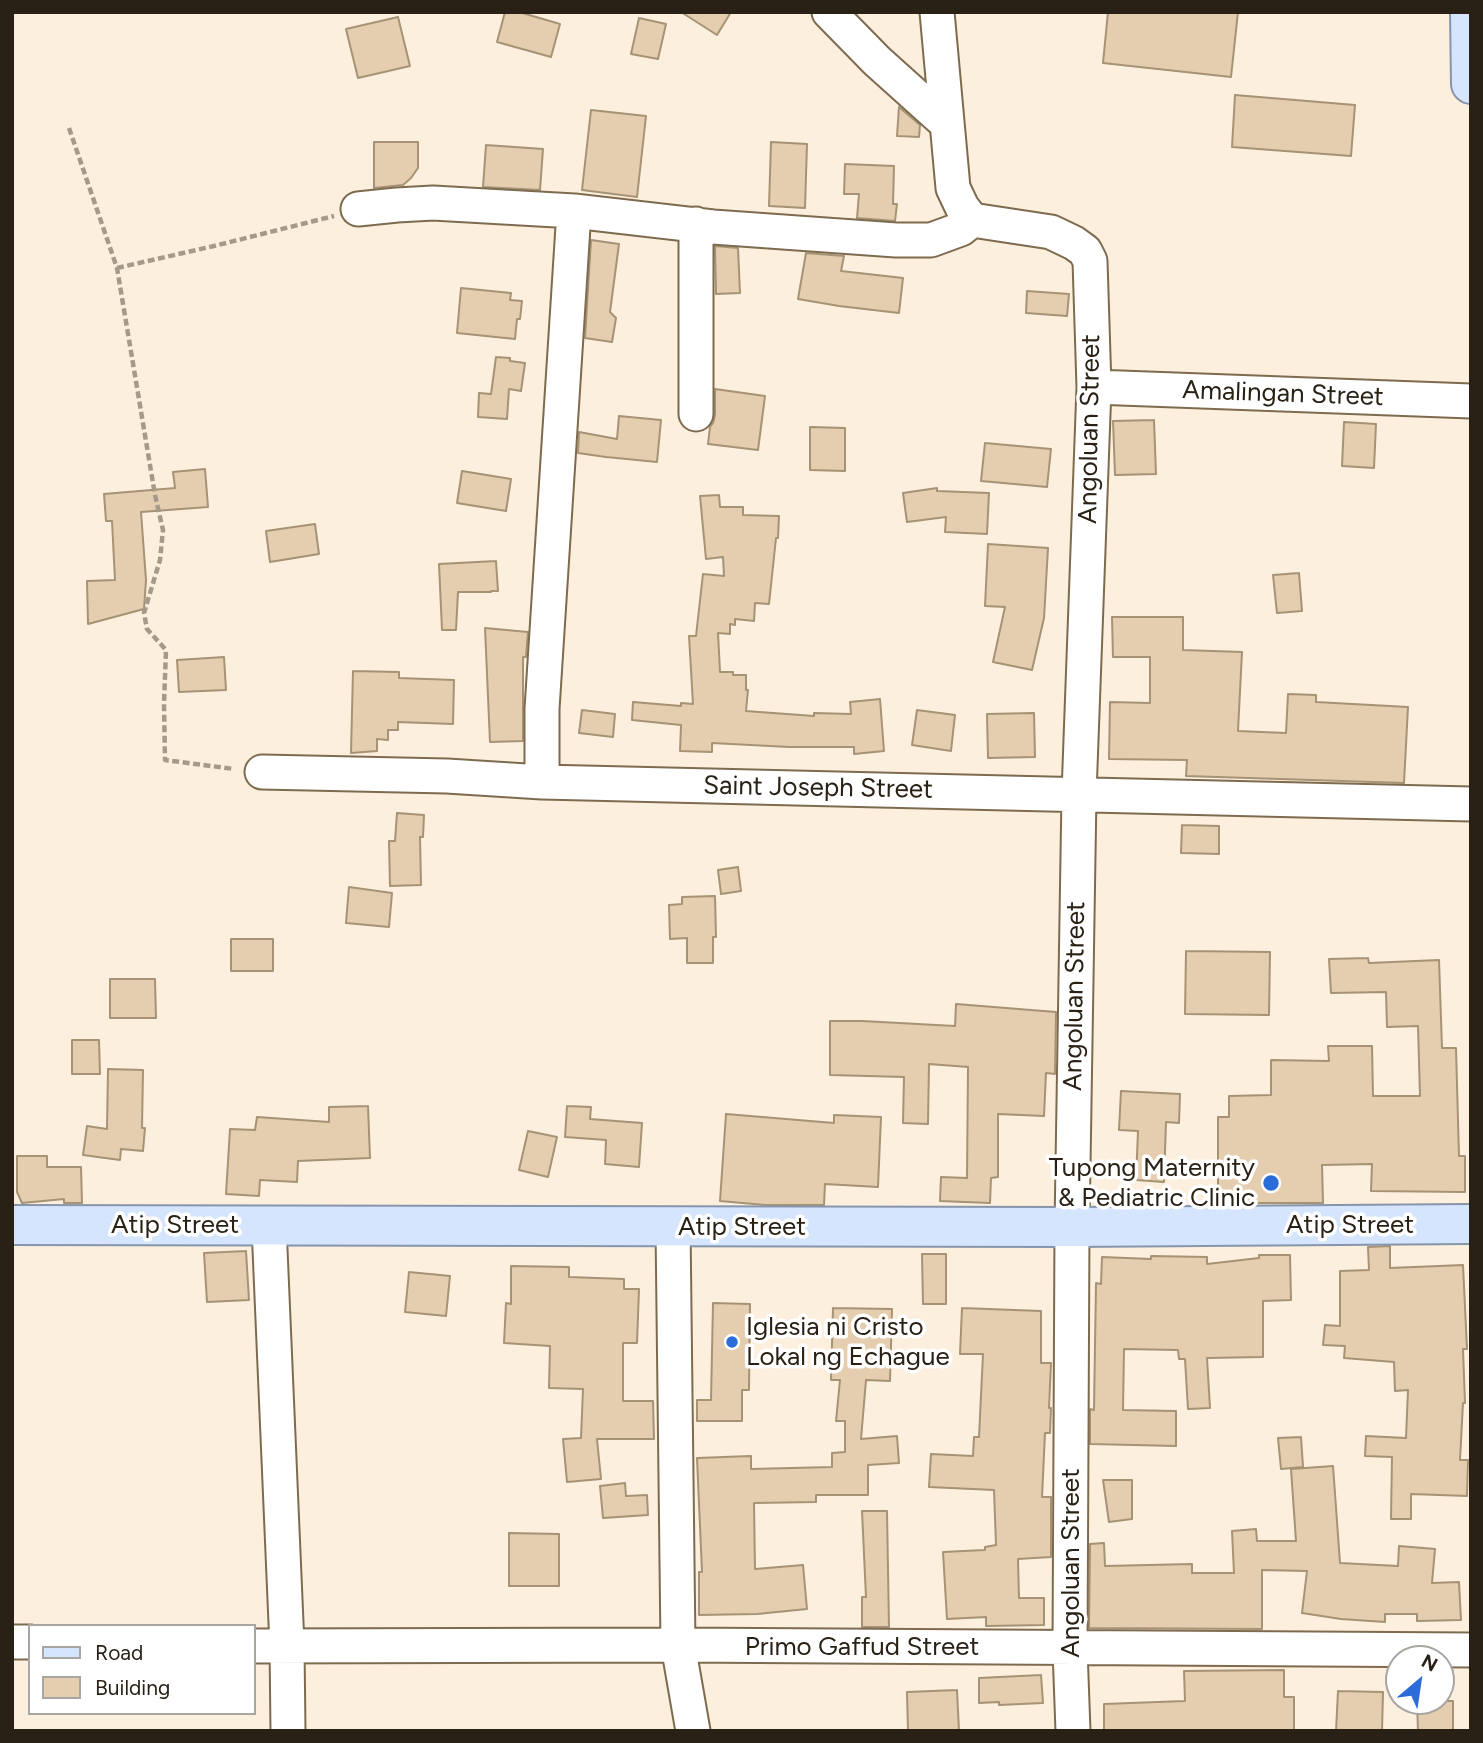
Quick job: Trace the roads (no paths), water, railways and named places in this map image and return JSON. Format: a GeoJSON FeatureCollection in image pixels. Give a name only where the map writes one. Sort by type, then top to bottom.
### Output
{"type":"FeatureCollection","features":[{"type":"Feature","properties":{"kind":"main road"},"geometry":{"type":"LineString","coordinates":[[1470,12],[1471,84]]}},
{"type":"Feature","properties":{"kind":"main road","name":"Atip Street"},"geometry":{"type":"LineString","coordinates":[[12,1225],[1072,1227],[1471,1224]]}},
{"type":"Feature","properties":{"kind":"street"},"geometry":{"type":"LineString","coordinates":[[829,12],[877,61],[946,123]]}},
{"type":"Feature","properties":{"kind":"street"},"geometry":{"type":"LineString","coordinates":[[358,209],[433,203],[574,211],[896,240],[931,240],[946,236],[972,220],[953,188],[937,12]]}},
{"type":"Feature","properties":{"kind":"street"},"geometry":{"type":"LineString","coordinates":[[542,782],[542,709],[574,211]]}},
{"type":"Feature","properties":{"kind":"street","name":"Angoluan Street"},"geometry":{"type":"LineString","coordinates":[[972,220],[1051,232],[1085,251],[1090,261],[1094,387],[1079,794],[1072,1227],[1070,1649],[1073,1731]]}},
{"type":"Feature","properties":{"kind":"street"},"geometry":{"type":"LineString","coordinates":[[696,224],[696,414]]}},
{"type":"Feature","properties":{"kind":"street","name":"Amalingan Street"},"geometry":{"type":"LineString","coordinates":[[1094,387],[1471,401]]}},
{"type":"Feature","properties":{"kind":"street","name":"Saint Joseph Street"},"geometry":{"type":"LineString","coordinates":[[262,772],[446,776],[542,782],[1471,804]]}},
{"type":"Feature","properties":{"kind":"street"},"geometry":{"type":"LineString","coordinates":[[269,1226],[288,1731]]}},
{"type":"Feature","properties":{"kind":"street"},"geometry":{"type":"LineString","coordinates":[[673,1227],[678,1645],[693,1731]]}},
{"type":"Feature","properties":{"kind":"street","name":"Primo Gaffud Street"},"geometry":{"type":"LineString","coordinates":[[256,1646],[678,1645],[1471,1650]]}},
{"type":"Feature","properties":{"kind":"place","name":"Tupong Maternity & Pediatric Clinic"},"geometry":{"type":"Point","coordinates":[1271,1183]}},
{"type":"Feature","properties":{"kind":"place","name":"Iglesia ni Cristo Lokal ng Echague"},"geometry":{"type":"Point","coordinates":[732,1342]}}]}
